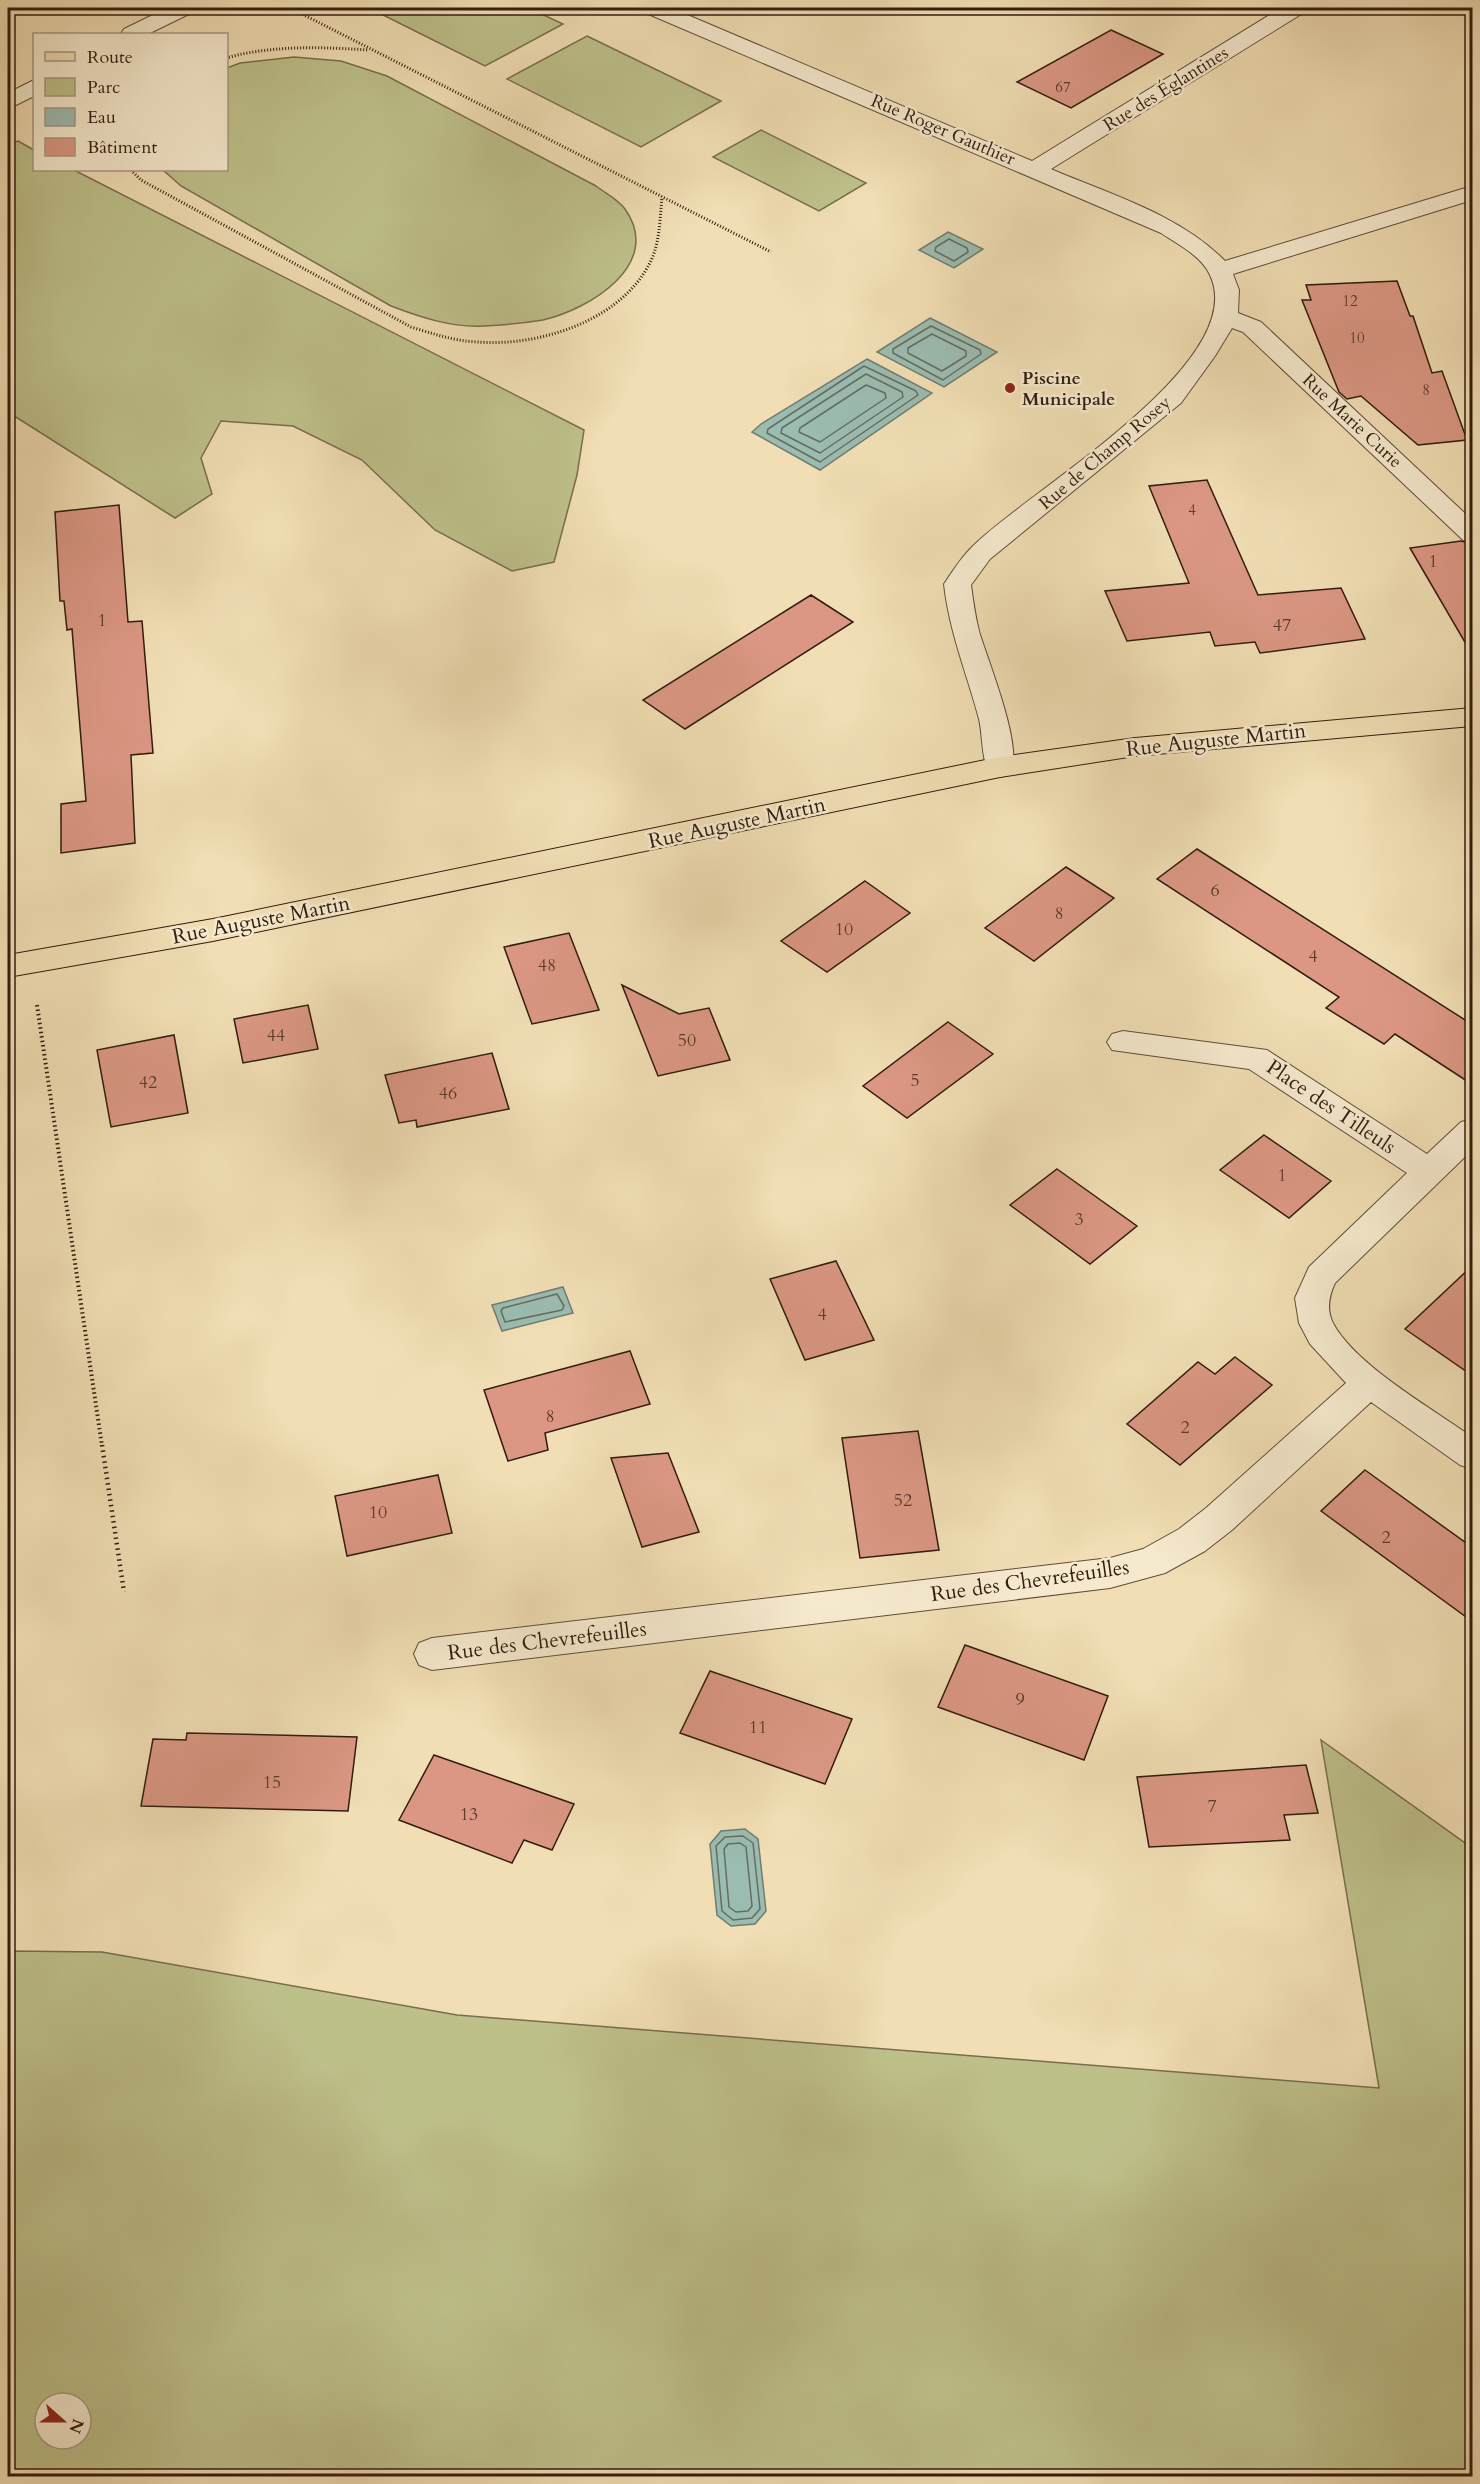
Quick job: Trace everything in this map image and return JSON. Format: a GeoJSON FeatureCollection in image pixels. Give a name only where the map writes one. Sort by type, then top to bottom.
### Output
{"type":"FeatureCollection","features":[{"type":"Feature","properties":{"kind":"main road","name":"Rue Auguste Martin"},"geometry":{"type":"LineString","coordinates":[[19,964],[213,930],[1000,767],[1135,747],[1473,717]]}},
{"type":"Feature","properties":{"kind":"street"},"geometry":{"type":"LineString","coordinates":[[134,33],[183,8]]}},
{"type":"Feature","properties":{"kind":"street","name":"Rue Roger Gauthier"},"geometry":{"type":"LineString","coordinates":[[654,8],[1036,169],[1169,228],[1197,247],[1221,270]]}},
{"type":"Feature","properties":{"kind":"street","name":"Rue des Églantines"},"geometry":{"type":"LineString","coordinates":[[1036,169],[1295,8]]}},
{"type":"Feature","properties":{"kind":"street"},"geometry":{"type":"LineString","coordinates":[[8,102],[33,88]]}},
{"type":"Feature","properties":{"kind":"street"},"geometry":{"type":"LineString","coordinates":[[1226,317],[1227,290],[1221,270],[1473,193]]}},
{"type":"Feature","properties":{"kind":"street","name":"Rue Marie Curie"},"geometry":{"type":"LineString","coordinates":[[1226,317],[1252,327],[1473,534]]}},
{"type":"Feature","properties":{"kind":"street","name":"Rue de Champ Rosey"},"geometry":{"type":"LineString","coordinates":[[1000,767],[994,717],[958,604],[957,584],[981,553],[1078,477],[1172,398],[1203,356],[1226,317]]}},
{"type":"Feature","properties":{"kind":"street","name":"Place des Tilleuls"},"geometry":{"type":"LineString","coordinates":[[1123,1042],[1256,1058],[1428,1171]]}},
{"type":"Feature","properties":{"kind":"street"},"geometry":{"type":"LineString","coordinates":[[1473,1131],[1428,1171],[1322,1276],[1312,1299],[1316,1323],[1328,1342],[1369,1383],[1473,1455]]}},
{"type":"Feature","properties":{"kind":"street","name":"Rue des Chevrefeuilles"},"geometry":{"type":"LineString","coordinates":[[432,1654],[1110,1573],[1152,1562],[1192,1540],[1219,1519],[1369,1383]]}},
{"type":"Feature","properties":{"kind":"path"},"geometry":{"type":"LineString","coordinates":[[300,13],[771,252]]}},
{"type":"Feature","properties":{"kind":"path"},"geometry":{"type":"LineString","coordinates":[[228,57],[240,54],[326,47],[372,50]]}},
{"type":"Feature","properties":{"kind":"path"},"geometry":{"type":"LineString","coordinates":[[132,171],[141,180],[411,327],[456,340],[499,341],[537,337],[584,324],[632,292],[653,257],[663,197]]}},
{"type":"Feature","properties":{"kind":"path"},"geometry":{"type":"LineString","coordinates":[[19,964],[124,1592]]}},
{"type":"Feature","properties":{"kind":"green space"},"geometry":{"type":"Polygon","coordinates":[[[369,8],[529,8],[563,24],[485,66],[369,8]]]}},
{"type":"Feature","properties":{"kind":"green space"},"geometry":{"type":"Polygon","coordinates":[[[587,36],[721,101],[641,147],[507,79],[587,36]]]}},
{"type":"Feature","properties":{"kind":"green space"},"geometry":{"type":"Polygon","coordinates":[[[294,57],[341,61],[387,76],[596,186],[616,200],[625,209],[635,229],[635,248],[629,265],[600,295],[581,306],[543,320],[499,325],[460,325],[425,318],[391,306],[181,186],[164,171],[228,171],[228,68],[240,63],[294,57]]]}},
{"type":"Feature","properties":{"kind":"green space"},"geometry":{"type":"Polygon","coordinates":[[[761,130],[866,183],[819,211],[713,157],[761,130]]]}},
{"type":"Feature","properties":{"kind":"green space"},"geometry":{"type":"Polygon","coordinates":[[[18,141],[33,149],[33,171],[76,171],[584,430],[577,475],[554,562],[512,571],[435,530],[362,460],[293,426],[221,421],[201,458],[212,494],[175,518],[8,412],[8,144],[18,141]]]}},
{"type":"Feature","properties":{"kind":"green space"},"geometry":{"type":"Polygon","coordinates":[[[1321,1740],[1472,1848],[1472,2476],[8,2476],[8,1951],[102,1952],[457,2015],[1379,2088],[1321,1740]]]}},
{"type":"Feature","properties":{"kind":"water"},"geometry":{"type":"Polygon","coordinates":[[[948,232],[983,249],[954,268],[919,250],[948,232]]]}},
{"type":"Feature","properties":{"kind":"water"},"geometry":{"type":"Polygon","coordinates":[[[930,318],[997,352],[944,387],[877,352],[930,318]]]}},
{"type":"Feature","properties":{"kind":"water"},"geometry":{"type":"Polygon","coordinates":[[[867,359],[932,393],[820,470],[752,432],[761,424],[867,359]]]}},
{"type":"Feature","properties":{"kind":"water"},"geometry":{"type":"Polygon","coordinates":[[[563,1287],[573,1313],[502,1331],[492,1305],[563,1287]]]}},
{"type":"Feature","properties":{"kind":"water"},"geometry":{"type":"Polygon","coordinates":[[[745,1829],[758,1839],[766,1911],[755,1924],[731,1926],[717,1915],[710,1844],[721,1831],[745,1829]]]}},
{"type":"Feature","properties":{"kind":"building"},"geometry":{"type":"Polygon","coordinates":[[[1111,30],[1163,54],[1071,108],[1017,82],[1111,30]]]}},
{"type":"Feature","properties":{"kind":"building"},"geometry":{"type":"Polygon","coordinates":[[[1397,281],[1410,316],[1413,316],[1432,373],[1442,371],[1467,440],[1418,445],[1361,396],[1347,399],[1339,392],[1302,300],[1311,300],[1306,285],[1397,281]]]}},
{"type":"Feature","properties":{"kind":"building"},"geometry":{"type":"Polygon","coordinates":[[[1207,480],[1258,595],[1341,588],[1365,639],[1260,653],[1255,642],[1215,646],[1210,632],[1127,641],[1105,591],[1189,583],[1149,486],[1207,480]]]}},
{"type":"Feature","properties":{"kind":"building"},"geometry":{"type":"Polygon","coordinates":[[[119,505],[128,622],[142,621],[153,753],[131,755],[135,843],[61,853],[61,804],[86,801],[72,629],[67,630],[64,601],[60,601],[55,512],[119,505]]]}},
{"type":"Feature","properties":{"kind":"building"},"geometry":{"type":"Polygon","coordinates":[[[1461,541],[1473,544],[1473,656],[1410,548],[1461,541]]]}},
{"type":"Feature","properties":{"kind":"building"},"geometry":{"type":"Polygon","coordinates":[[[811,595],[853,622],[685,729],[643,700],[811,595]]]}},
{"type":"Feature","properties":{"kind":"building"},"geometry":{"type":"Polygon","coordinates":[[[1197,849],[1473,1025],[1473,1085],[1395,1034],[1384,1044],[1326,1008],[1339,997],[1157,879],[1197,849]]]}},
{"type":"Feature","properties":{"kind":"building"},"geometry":{"type":"Polygon","coordinates":[[[1066,867],[1114,898],[1034,961],[985,928],[1066,867]]]}},
{"type":"Feature","properties":{"kind":"building"},"geometry":{"type":"Polygon","coordinates":[[[865,881],[910,913],[827,972],[781,941],[865,881]]]}},
{"type":"Feature","properties":{"kind":"building"},"geometry":{"type":"Polygon","coordinates":[[[569,933],[599,1010],[532,1024],[504,947],[569,933]]]}},
{"type":"Feature","properties":{"kind":"building"},"geometry":{"type":"Polygon","coordinates":[[[622,985],[679,1014],[709,1008],[730,1060],[658,1076],[622,985]]]}},
{"type":"Feature","properties":{"kind":"building"},"geometry":{"type":"Polygon","coordinates":[[[308,1005],[318,1049],[243,1063],[234,1019],[308,1005]]]}},
{"type":"Feature","properties":{"kind":"building"},"geometry":{"type":"Polygon","coordinates":[[[948,1022],[993,1054],[907,1118],[863,1086],[948,1022]]]}},
{"type":"Feature","properties":{"kind":"building"},"geometry":{"type":"Polygon","coordinates":[[[174,1035],[188,1113],[111,1127],[97,1050],[174,1035]]]}},
{"type":"Feature","properties":{"kind":"building"},"geometry":{"type":"Polygon","coordinates":[[[492,1053],[509,1109],[417,1127],[416,1120],[399,1123],[385,1075],[492,1053]]]}},
{"type":"Feature","properties":{"kind":"building"},"geometry":{"type":"Polygon","coordinates":[[[1264,1135],[1331,1181],[1289,1218],[1220,1170],[1264,1135]]]}},
{"type":"Feature","properties":{"kind":"building"},"geometry":{"type":"Polygon","coordinates":[[[1057,1169],[1137,1226],[1090,1264],[1010,1205],[1057,1169]]]}},
{"type":"Feature","properties":{"kind":"building"},"geometry":{"type":"Polygon","coordinates":[[[836,1261],[874,1340],[805,1360],[770,1279],[836,1261]]]}},
{"type":"Feature","properties":{"kind":"building"},"geometry":{"type":"Polygon","coordinates":[[[1473,1265],[1473,1376],[1405,1329],[1473,1265]]]}},
{"type":"Feature","properties":{"kind":"building"},"geometry":{"type":"Polygon","coordinates":[[[630,1351],[650,1404],[545,1433],[548,1450],[508,1461],[484,1390],[630,1351]]]}},
{"type":"Feature","properties":{"kind":"building"},"geometry":{"type":"Polygon","coordinates":[[[1235,1357],[1272,1385],[1180,1465],[1127,1424],[1198,1362],[1215,1374],[1235,1357]]]}},
{"type":"Feature","properties":{"kind":"building"},"geometry":{"type":"Polygon","coordinates":[[[918,1431],[939,1550],[860,1558],[842,1438],[918,1431]]]}},
{"type":"Feature","properties":{"kind":"building"},"geometry":{"type":"Polygon","coordinates":[[[668,1453],[699,1532],[642,1547],[611,1458],[668,1453]]]}},
{"type":"Feature","properties":{"kind":"building"},"geometry":{"type":"Polygon","coordinates":[[[1365,1470],[1473,1548],[1473,1622],[1321,1511],[1365,1470]]]}},
{"type":"Feature","properties":{"kind":"building"},"geometry":{"type":"Polygon","coordinates":[[[438,1475],[452,1533],[347,1556],[335,1496],[438,1475]]]}},
{"type":"Feature","properties":{"kind":"building"},"geometry":{"type":"Polygon","coordinates":[[[965,1645],[1108,1696],[1084,1760],[938,1707],[965,1645]]]}},
{"type":"Feature","properties":{"kind":"building"},"geometry":{"type":"Polygon","coordinates":[[[710,1671],[852,1719],[825,1784],[680,1733],[710,1671]]]}},
{"type":"Feature","properties":{"kind":"building"},"geometry":{"type":"Polygon","coordinates":[[[187,1733],[357,1737],[348,1811],[141,1806],[153,1739],[186,1740],[187,1733]]]}},
{"type":"Feature","properties":{"kind":"building"},"geometry":{"type":"Polygon","coordinates":[[[434,1755],[574,1804],[552,1850],[524,1840],[512,1863],[399,1820],[434,1755]]]}},
{"type":"Feature","properties":{"kind":"building"},"geometry":{"type":"Polygon","coordinates":[[[1306,1765],[1318,1813],[1284,1815],[1290,1840],[1149,1847],[1137,1777],[1306,1765]]]}},
{"type":"Feature","properties":{"kind":"place","name":"Piscine Municipale"},"geometry":{"type":"Point","coordinates":[1010,388]}}]}
